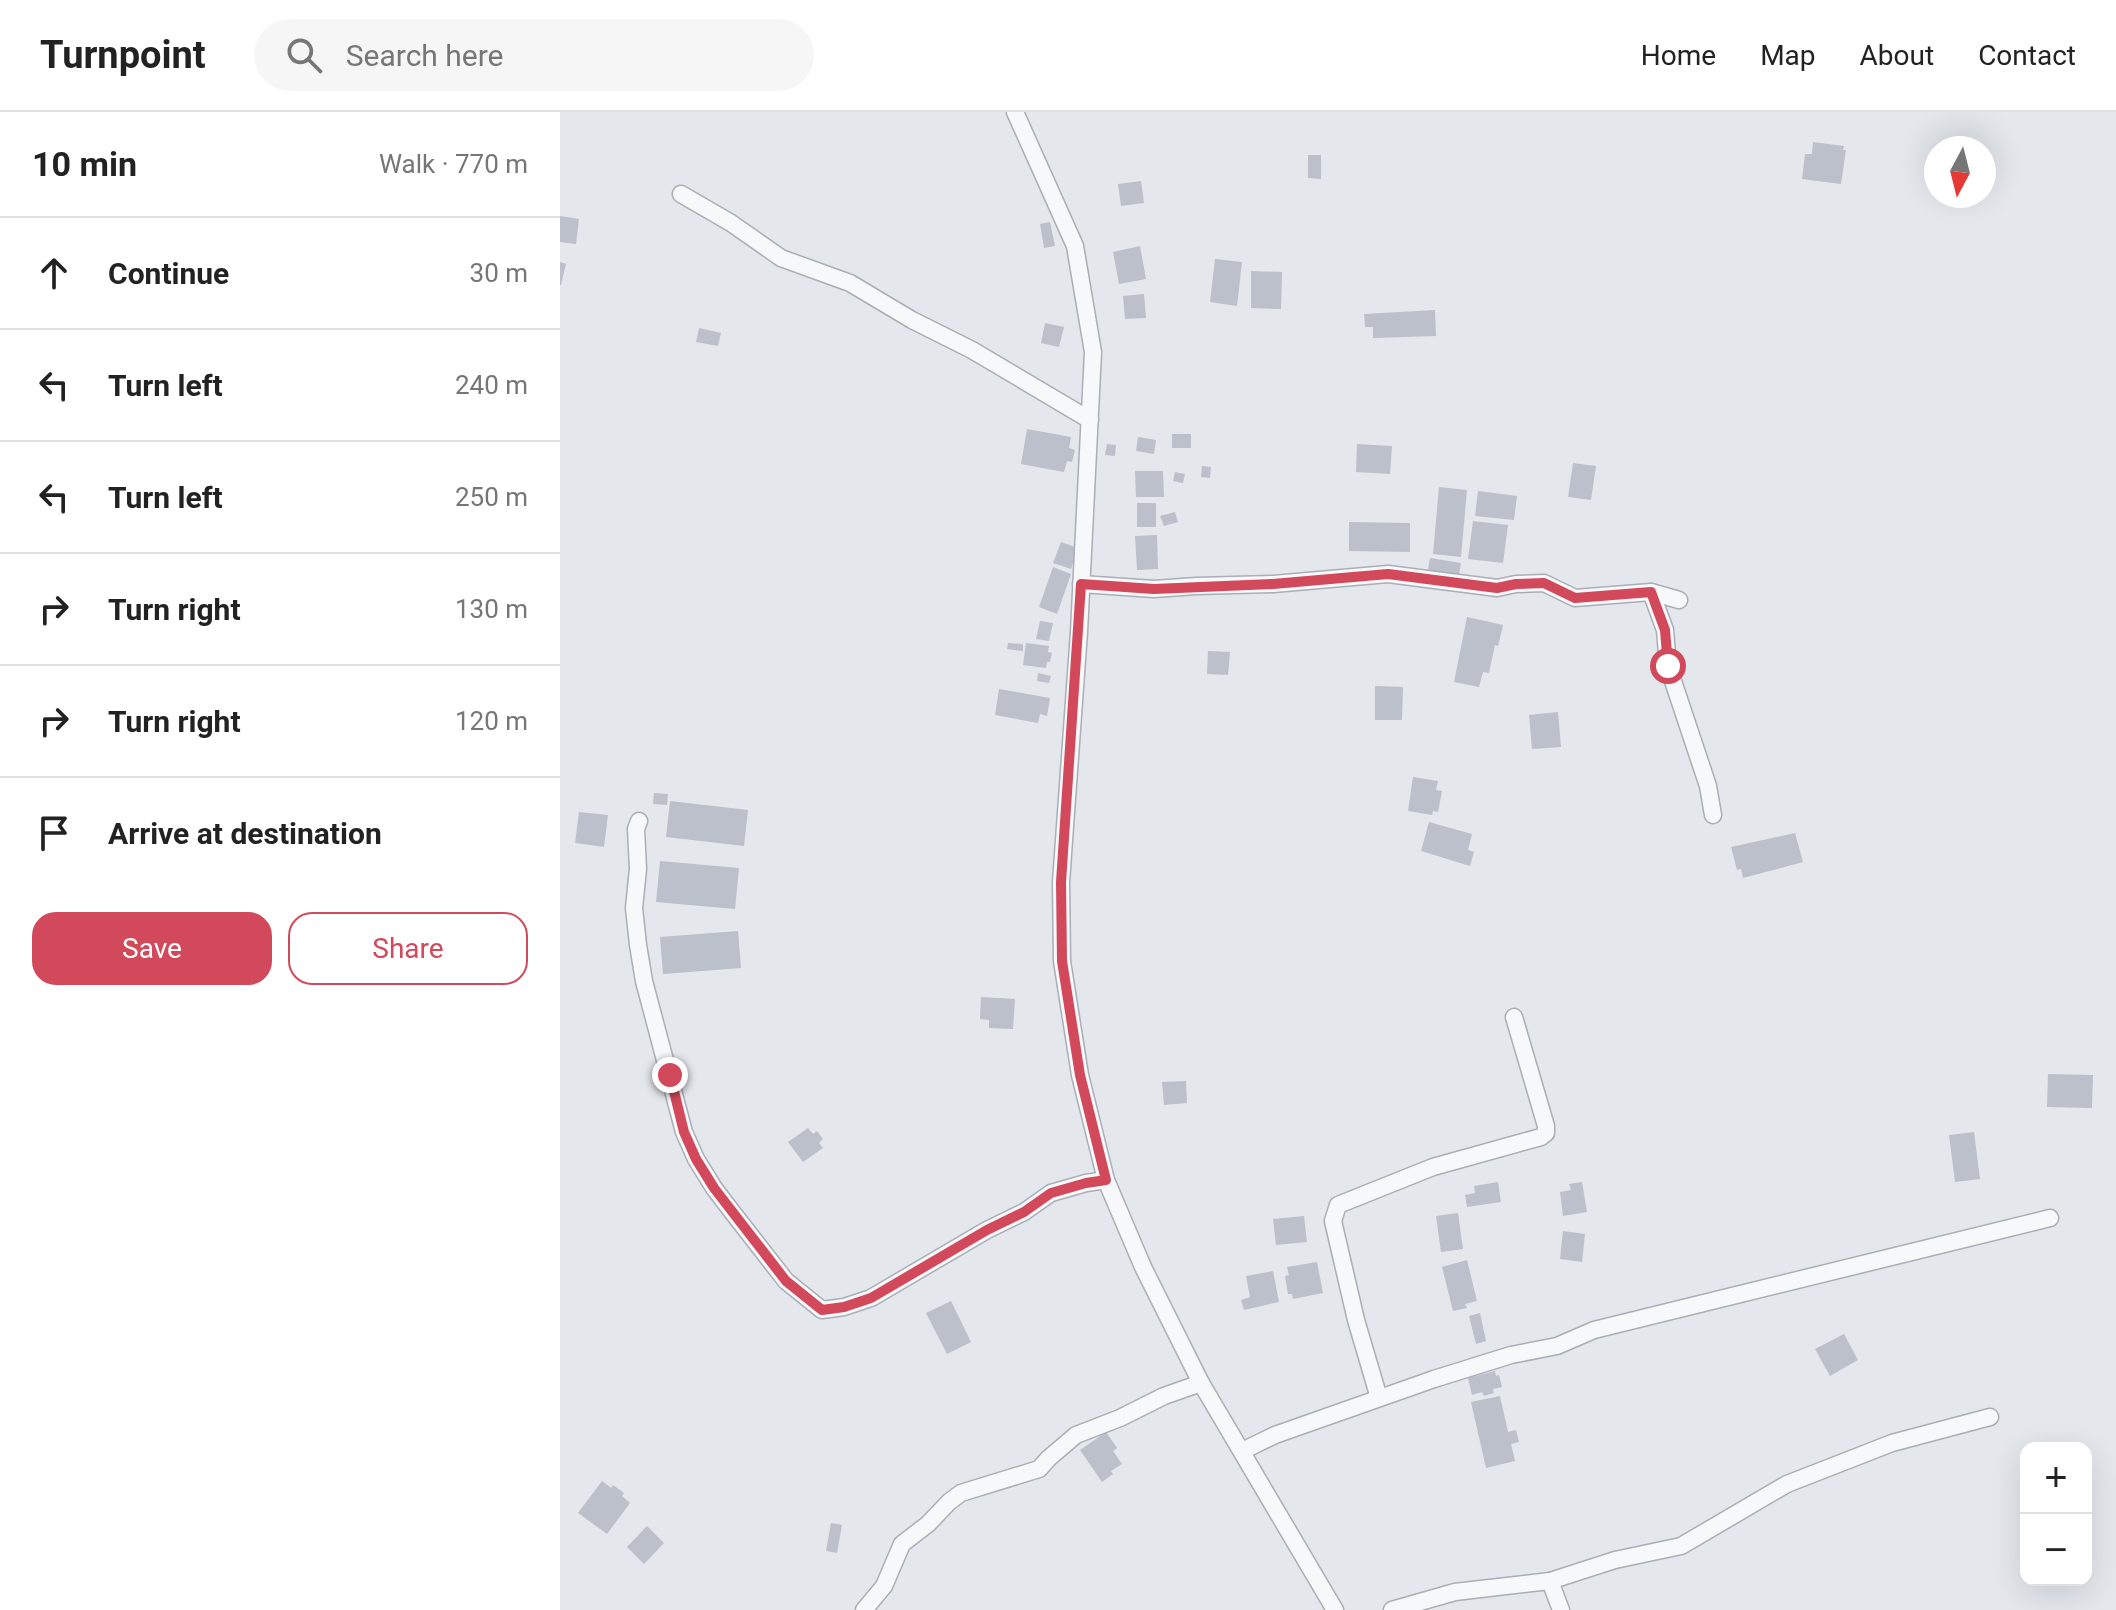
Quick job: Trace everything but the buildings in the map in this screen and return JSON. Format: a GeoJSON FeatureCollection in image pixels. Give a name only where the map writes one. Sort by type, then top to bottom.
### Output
{"type":"FeatureCollection","features":[{"type":"Feature","properties":{"kind":"street"},"geometry":{"type":"LineString","coordinates":[[1015,112],[1075,246],[1093,352],[1061,882],[1062,961],[1080,1075],[1106,1180],[1143,1267],[1201,1383],[1335,1610]]}},
{"type":"Feature","properties":{"kind":"street"},"geometry":{"type":"LineString","coordinates":[[681,194],[731,223],[781,258],[850,283],[1090,420]]}},
{"type":"Feature","properties":{"kind":"street"},"geometry":{"type":"LineString","coordinates":[[1081,584],[1154,589],[1273,584],[1388,574],[1497,588],[1544,583],[1575,598],[1651,592],[1679,600]]}},
{"type":"Feature","properties":{"kind":"street"},"geometry":{"type":"LineString","coordinates":[[1651,592],[1665,630],[1668,666],[1708,786],[1713,815]]}},
{"type":"Feature","properties":{"kind":"street"},"geometry":{"type":"LineString","coordinates":[[639,821],[636,829],[638,869],[634,908],[638,945],[644,981],[684,1132],[714,1188],[786,1281],[805,1298],[822,1310],[871,1298],[987,1230],[1024,1212],[1051,1193],[1106,1180]]}},
{"type":"Feature","properties":{"kind":"street"},"geometry":{"type":"LineString","coordinates":[[1379,1398],[1356,1320],[1333,1221],[1334,1213],[1338,1205],[1433,1167],[1546,1133],[1514,1017]]}},
{"type":"Feature","properties":{"kind":"street"},"geometry":{"type":"LineString","coordinates":[[1242,1451],[1275,1435],[1474,1365],[1568,1343],[1594,1330],[2050,1218]]}},
{"type":"Feature","properties":{"kind":"street"},"geometry":{"type":"LineString","coordinates":[[864,1610],[884,1586],[902,1544],[961,1493],[1039,1469],[1076,1435],[1201,1383]]}},
{"type":"Feature","properties":{"kind":"street"},"geometry":{"type":"LineString","coordinates":[[1392,1610],[1455,1592],[1550,1581],[1615,1560],[1681,1546],[1787,1484],[1892,1443],[1990,1417]]}},
{"type":"Feature","properties":{"kind":"street"},"geometry":{"type":"LineString","coordinates":[[1550,1581],[1561,1610]]}},
{"type":"Feature","properties":{"kind":"route"},"geometry":{"type":"LineString","coordinates":[[670,1075],[684,1132],[714,1188],[786,1281],[822,1310],[871,1298],[987,1230],[1024,1212],[1051,1193],[1106,1180],[1080,1075],[1062,961],[1061,882],[1081,584],[1154,589],[1273,584],[1388,574],[1497,588],[1544,583],[1575,598],[1651,592],[1665,630],[1668,666]]}}]}
